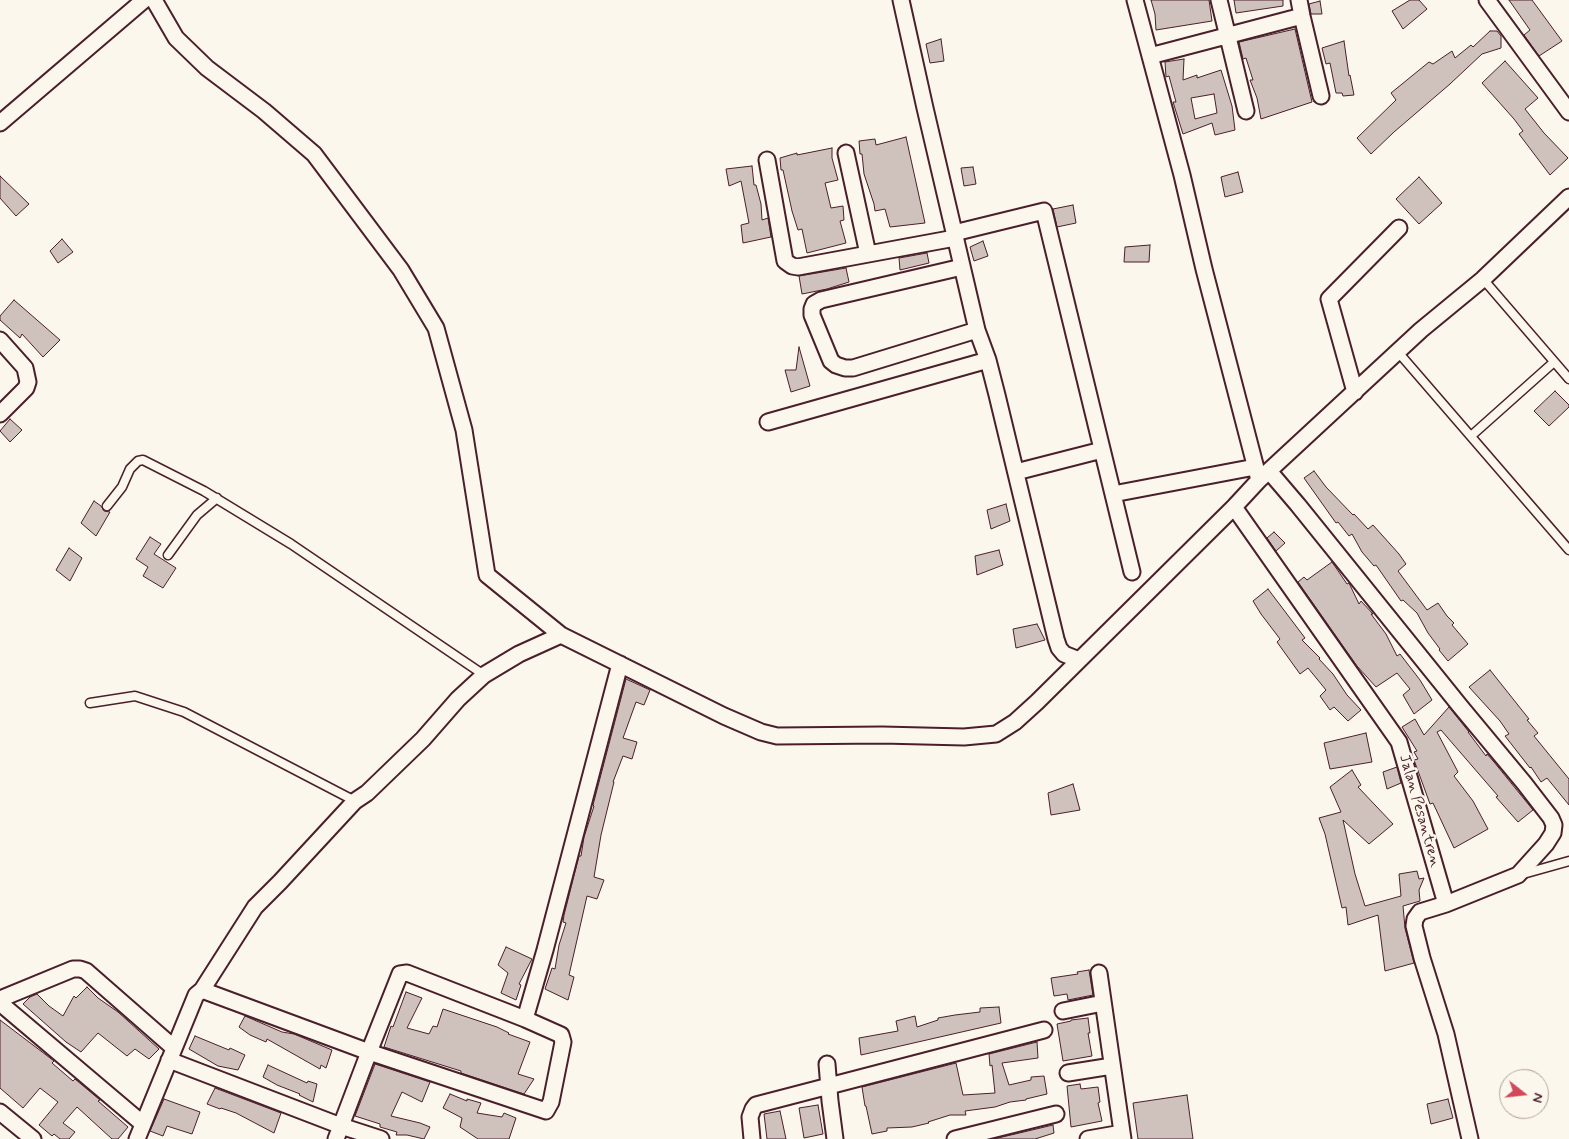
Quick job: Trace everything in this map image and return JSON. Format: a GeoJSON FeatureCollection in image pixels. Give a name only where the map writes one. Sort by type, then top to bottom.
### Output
{"type":"FeatureCollection","features":[{"type":"Feature","properties":{"kind":"street"},"geometry":{"type":"LineString","coordinates":[[0,123],[144,0]]}},
{"type":"Feature","properties":{"kind":"street"},"geometry":{"type":"LineString","coordinates":[[154,0],[176,38],[201,62],[264,111],[314,154],[402,270],[436,328],[462,421],[487,575],[561,635],[724,716],[762,732],[777,736],[964,737],[996,734],[1003,730],[1037,702],[1234,507],[1261,473],[1355,392],[1421,330],[1483,279],[1569,197]]}},
{"type":"Feature","properties":{"kind":"street"},"geometry":{"type":"LineString","coordinates":[[901,0],[977,330],[988,360],[1056,639],[1064,654],[1079,660]]}},
{"type":"Feature","properties":{"kind":"street"},"geometry":{"type":"LineString","coordinates":[[1135,0],[1182,175],[1204,269],[1261,473],[1298,505],[1524,783],[1551,818],[1554,825],[1553,834],[1546,844],[1518,875],[1446,904],[1420,912],[1415,919],[1414,926],[1446,1034],[1470,1139]]}},
{"type":"Feature","properties":{"kind":"street"},"geometry":{"type":"LineString","coordinates":[[1219,0],[1246,111]]}},
{"type":"Feature","properties":{"kind":"street"},"geometry":{"type":"LineString","coordinates":[[1299,0],[1321,96]]}},
{"type":"Feature","properties":{"kind":"street"},"geometry":{"type":"LineString","coordinates":[[1487,0],[1569,112]]}},
{"type":"Feature","properties":{"kind":"street"},"geometry":{"type":"LineString","coordinates":[[1150,56],[1302,16]]}},
{"type":"Feature","properties":{"kind":"street"},"geometry":{"type":"LineString","coordinates":[[846,153],[868,254]]}},
{"type":"Feature","properties":{"kind":"street"},"geometry":{"type":"LineString","coordinates":[[767,160],[785,261],[792,266],[798,267],[868,254],[955,235],[1044,211],[1132,572]]}},
{"type":"Feature","properties":{"kind":"street"},"geometry":{"type":"LineString","coordinates":[[1355,392],[1329,299],[1399,228]]}},
{"type":"Feature","properties":{"kind":"street"},"geometry":{"type":"LineString","coordinates":[[962,267],[821,300],[814,304],[812,315],[831,362],[845,368],[853,368],[977,330]]}},
{"type":"Feature","properties":{"kind":"street"},"geometry":{"type":"LineString","coordinates":[[0,340],[26,368],[28,382],[26,388],[0,414]]}},
{"type":"Feature","properties":{"kind":"street"},"geometry":{"type":"LineString","coordinates":[[768,422],[988,360]]}},
{"type":"Feature","properties":{"kind":"street"},"geometry":{"type":"LineString","coordinates":[[1016,472],[1102,450]]}},
{"type":"Feature","properties":{"kind":"street"},"geometry":{"type":"LineString","coordinates":[[1113,494],[1261,473]]}},
{"type":"Feature","properties":{"kind":"street","name":"Jalan Pesantren"},"geometry":{"type":"LineString","coordinates":[[1234,507],[1399,742],[1446,904]]}},
{"type":"Feature","properties":{"kind":"street"},"geometry":{"type":"LineString","coordinates":[[381,1139],[338,1133],[172,1054],[86,971],[73,969],[0,1001],[142,1134],[172,1054],[196,995],[202,990],[255,907],[355,801],[367,793],[423,739],[458,699],[484,675],[520,654],[561,635]]}},
{"type":"Feature","properties":{"kind":"street"},"geometry":{"type":"LineString","coordinates":[[525,1019],[620,664]]}},
{"type":"Feature","properties":{"kind":"street"},"geometry":{"type":"LineString","coordinates":[[202,990],[369,1052],[546,1111],[551,1102],[563,1042],[561,1035],[407,973],[400,974],[369,1052],[338,1133]]}},
{"type":"Feature","properties":{"kind":"street"},"geometry":{"type":"LineString","coordinates":[[1088,1139],[1123,1136],[1099,973]]}},
{"type":"Feature","properties":{"kind":"street"},"geometry":{"type":"LineString","coordinates":[[1063,1011],[1103,1003]]}},
{"type":"Feature","properties":{"kind":"street"},"geometry":{"type":"LineString","coordinates":[[752,1139],[750,1117],[756,1105],[1044,1030]]}},
{"type":"Feature","properties":{"kind":"street"},"geometry":{"type":"LineString","coordinates":[[827,1064],[835,1139]]}},
{"type":"Feature","properties":{"kind":"street"},"geometry":{"type":"LineString","coordinates":[[1068,1073],[1112,1066]]}},
{"type":"Feature","properties":{"kind":"street"},"geometry":{"type":"LineString","coordinates":[[0,1112],[33,1139]]}},
{"type":"Feature","properties":{"kind":"street"},"geometry":{"type":"LineString","coordinates":[[955,1139],[1056,1114]]}},
{"type":"Feature","properties":{"kind":"lane"},"geometry":{"type":"LineString","coordinates":[[1483,279],[1569,379]]}},
{"type":"Feature","properties":{"kind":"lane"},"geometry":{"type":"LineString","coordinates":[[1398,352],[1569,550]]}},
{"type":"Feature","properties":{"kind":"lane"},"geometry":{"type":"LineString","coordinates":[[1471,436],[1554,362]]}},
{"type":"Feature","properties":{"kind":"lane"},"geometry":{"type":"LineString","coordinates":[[107,506],[122,487],[130,469],[138,461],[143,460],[217,498],[291,544],[484,675]]}},
{"type":"Feature","properties":{"kind":"lane"},"geometry":{"type":"LineString","coordinates":[[168,555],[197,515],[217,498]]}},
{"type":"Feature","properties":{"kind":"lane"},"geometry":{"type":"LineString","coordinates":[[90,703],[135,696],[184,712],[355,801]]}},
{"type":"Feature","properties":{"kind":"lane"},"geometry":{"type":"LineString","coordinates":[[1518,875],[1569,861]]}},
{"type":"Feature","properties":{"kind":"building"},"geometry":{"type":"Polygon","coordinates":[[[1151,0],[1209,0],[1212,21],[1156,30],[1155,14],[1151,0]]]}},
{"type":"Feature","properties":{"kind":"building"},"geometry":{"type":"Polygon","coordinates":[[[1234,0],[1283,0],[1283,6],[1236,13],[1234,0]]]}},
{"type":"Feature","properties":{"kind":"building"},"geometry":{"type":"Polygon","coordinates":[[[1410,0],[1419,0],[1427,9],[1403,29],[1392,11],[1410,0]]]}},
{"type":"Feature","properties":{"kind":"building"},"geometry":{"type":"Polygon","coordinates":[[[1509,0],[1532,0],[1562,41],[1539,56],[1524,35],[1530,30],[1509,0]]]}},
{"type":"Feature","properties":{"kind":"building"},"geometry":{"type":"Polygon","coordinates":[[[1320,1],[1322,14],[1311,14],[1309,4],[1320,1]]]}},
{"type":"Feature","properties":{"kind":"building"},"geometry":{"type":"Polygon","coordinates":[[[1295,29],[1312,102],[1261,119],[1257,98],[1250,80],[1253,80],[1246,58],[1243,59],[1239,42],[1295,29]]]}},
{"type":"Feature","properties":{"kind":"building"},"geometry":{"type":"Polygon","coordinates":[[[1490,31],[1497,31],[1501,36],[1501,48],[1482,54],[1371,154],[1357,138],[1396,100],[1391,93],[1429,62],[1433,64],[1452,51],[1455,58],[1471,45],[1473,47],[1490,31]]]}},
{"type":"Feature","properties":{"kind":"building"},"geometry":{"type":"Polygon","coordinates":[[[941,39],[944,61],[930,63],[926,44],[941,39]]]}},
{"type":"Feature","properties":{"kind":"building"},"geometry":{"type":"Polygon","coordinates":[[[1344,41],[1354,95],[1343,96],[1342,93],[1336,93],[1330,63],[1326,64],[1322,48],[1344,41]]]}},
{"type":"Feature","properties":{"kind":"building"},"geometry":{"type":"Polygon","coordinates":[[[1184,59],[1183,80],[1197,75],[1197,78],[1221,70],[1232,106],[1235,130],[1215,135],[1212,123],[1183,134],[1173,102],[1176,102],[1169,76],[1166,77],[1165,62],[1184,59]],[[1214,94],[1191,98],[1195,119],[1217,113],[1214,94]]]}},
{"type":"Feature","properties":{"kind":"building"},"geometry":{"type":"Polygon","coordinates":[[[1505,61],[1538,98],[1525,109],[1544,133],[1568,158],[1550,175],[1519,134],[1523,131],[1482,83],[1505,61]]]}},
{"type":"Feature","properties":{"kind":"building"},"geometry":{"type":"Polygon","coordinates":[[[906,137],[925,223],[890,227],[885,209],[875,211],[864,174],[859,141],[875,139],[876,145],[906,137]]]}},
{"type":"Feature","properties":{"kind":"building"},"geometry":{"type":"Polygon","coordinates":[[[832,148],[832,158],[838,180],[825,183],[831,208],[843,206],[844,220],[840,221],[846,243],[807,253],[802,229],[798,230],[792,211],[783,170],[781,170],[780,158],[797,153],[797,155],[832,148]]]}},
{"type":"Feature","properties":{"kind":"building"},"geometry":{"type":"Polygon","coordinates":[[[752,166],[754,185],[756,185],[761,204],[762,220],[768,218],[771,237],[743,243],[741,225],[749,223],[741,181],[729,186],[726,169],[752,166]]]}},
{"type":"Feature","properties":{"kind":"building"},"geometry":{"type":"Polygon","coordinates":[[[973,167],[976,184],[964,186],[961,168],[973,167]]]}},
{"type":"Feature","properties":{"kind":"building"},"geometry":{"type":"Polygon","coordinates":[[[1238,172],[1243,192],[1225,197],[1221,177],[1238,172]]]}},
{"type":"Feature","properties":{"kind":"building"},"geometry":{"type":"Polygon","coordinates":[[[0,176],[29,204],[16,216],[0,198],[0,176]]]}},
{"type":"Feature","properties":{"kind":"building"},"geometry":{"type":"Polygon","coordinates":[[[1419,177],[1442,203],[1419,224],[1396,199],[1419,177]]]}},
{"type":"Feature","properties":{"kind":"building"},"geometry":{"type":"Polygon","coordinates":[[[1073,205],[1076,223],[1057,227],[1053,209],[1073,205]]]}},
{"type":"Feature","properties":{"kind":"building"},"geometry":{"type":"Polygon","coordinates":[[[62,239],[73,252],[58,263],[50,251],[62,239]]]}},
{"type":"Feature","properties":{"kind":"building"},"geometry":{"type":"Polygon","coordinates":[[[983,241],[988,256],[974,261],[970,247],[983,241]]]}},
{"type":"Feature","properties":{"kind":"building"},"geometry":{"type":"Polygon","coordinates":[[[1150,245],[1149,262],[1124,262],[1125,247],[1150,245]]]}},
{"type":"Feature","properties":{"kind":"building"},"geometry":{"type":"Polygon","coordinates":[[[927,253],[929,263],[900,270],[899,258],[927,253]]]}},
{"type":"Feature","properties":{"kind":"building"},"geometry":{"type":"Polygon","coordinates":[[[846,268],[849,282],[802,294],[799,276],[846,268]]]}},
{"type":"Feature","properties":{"kind":"building"},"geometry":{"type":"Polygon","coordinates":[[[14,300],[60,340],[43,357],[22,334],[20,338],[0,320],[0,316],[14,300]]]}},
{"type":"Feature","properties":{"kind":"building"},"geometry":{"type":"Polygon","coordinates":[[[799,347],[810,386],[791,392],[785,370],[796,370],[799,347]]]}},
{"type":"Feature","properties":{"kind":"building"},"geometry":{"type":"Polygon","coordinates":[[[1555,391],[1569,407],[1549,426],[1534,411],[1555,391]]]}},
{"type":"Feature","properties":{"kind":"building"},"geometry":{"type":"Polygon","coordinates":[[[10,419],[22,430],[10,442],[0,431],[10,419]]]}},
{"type":"Feature","properties":{"kind":"building"},"geometry":{"type":"Polygon","coordinates":[[[1314,471],[1326,487],[1353,515],[1368,529],[1373,525],[1399,554],[1406,564],[1398,571],[1427,610],[1438,603],[1454,623],[1452,625],[1468,644],[1448,661],[1428,633],[1417,613],[1403,600],[1401,601],[1376,565],[1374,566],[1362,552],[1352,534],[1349,536],[1338,522],[1336,523],[1304,478],[1314,471]]]}},
{"type":"Feature","properties":{"kind":"building"},"geometry":{"type":"Polygon","coordinates":[[[94,501],[104,511],[110,512],[96,536],[81,523],[94,501]]]}},
{"type":"Feature","properties":{"kind":"building"},"geometry":{"type":"Polygon","coordinates":[[[1006,504],[1010,521],[991,529],[987,510],[1006,504]]]}},
{"type":"Feature","properties":{"kind":"building"},"geometry":{"type":"Polygon","coordinates":[[[1274,532],[1285,543],[1276,551],[1267,538],[1274,532]]]}},
{"type":"Feature","properties":{"kind":"building"},"geometry":{"type":"Polygon","coordinates":[[[150,537],[161,544],[154,554],[176,568],[163,588],[143,576],[148,567],[136,559],[150,537]]]}},
{"type":"Feature","properties":{"kind":"building"},"geometry":{"type":"Polygon","coordinates":[[[69,548],[82,558],[70,581],[56,570],[69,548]]]}},
{"type":"Feature","properties":{"kind":"building"},"geometry":{"type":"Polygon","coordinates":[[[999,550],[1003,565],[977,575],[975,556],[999,550]]]}},
{"type":"Feature","properties":{"kind":"building"},"geometry":{"type":"Polygon","coordinates":[[[1332,562],[1347,584],[1349,583],[1359,604],[1361,601],[1373,614],[1371,614],[1386,634],[1397,656],[1400,654],[1420,680],[1432,700],[1414,714],[1403,695],[1410,689],[1397,673],[1376,687],[1357,666],[1298,582],[1304,577],[1307,580],[1332,562]]]}},
{"type":"Feature","properties":{"kind":"building"},"geometry":{"type":"Polygon","coordinates":[[[1268,589],[1305,638],[1302,640],[1320,658],[1347,695],[1361,710],[1348,721],[1334,707],[1330,710],[1320,696],[1326,690],[1308,668],[1300,674],[1277,642],[1280,639],[1253,601],[1268,589]]]}},
{"type":"Feature","properties":{"kind":"building"},"geometry":{"type":"Polygon","coordinates":[[[1037,624],[1045,640],[1016,648],[1013,629],[1037,624]]]}},
{"type":"Feature","properties":{"kind":"building"},"geometry":{"type":"Polygon","coordinates":[[[1490,670],[1529,719],[1527,720],[1538,733],[1534,736],[1569,779],[1569,805],[1547,778],[1541,782],[1505,736],[1509,734],[1500,721],[1469,687],[1490,670]]]}},
{"type":"Feature","properties":{"kind":"building"},"geometry":{"type":"Polygon","coordinates":[[[626,679],[650,690],[644,705],[636,702],[623,738],[637,742],[632,759],[623,756],[613,782],[594,877],[604,880],[597,899],[587,896],[569,975],[574,977],[568,1000],[545,989],[552,968],[555,969],[559,945],[566,923],[563,922],[564,915],[626,679]]]}},
{"type":"Feature","properties":{"kind":"building"},"geometry":{"type":"Polygon","coordinates":[[[1449,707],[1486,756],[1487,754],[1533,810],[1518,822],[1441,730],[1437,732],[1458,772],[1454,776],[1473,801],[1488,829],[1454,848],[1433,803],[1430,804],[1414,760],[1418,759],[1414,752],[1417,751],[1402,727],[1415,719],[1424,735],[1449,707]]]}},
{"type":"Feature","properties":{"kind":"building"},"geometry":{"type":"Polygon","coordinates":[[[1366,733],[1372,762],[1330,769],[1324,743],[1366,733]]]}},
{"type":"Feature","properties":{"kind":"building"},"geometry":{"type":"Polygon","coordinates":[[[1397,767],[1401,783],[1387,789],[1383,772],[1397,767]]]}},
{"type":"Feature","properties":{"kind":"building"},"geometry":{"type":"Polygon","coordinates":[[[1352,770],[1361,785],[1358,787],[1393,824],[1369,844],[1343,820],[1355,874],[1365,906],[1401,896],[1399,874],[1417,871],[1419,879],[1424,878],[1419,890],[1420,901],[1403,906],[1405,928],[1414,963],[1385,971],[1378,915],[1348,925],[1346,907],[1342,908],[1325,834],[1319,818],[1341,812],[1330,787],[1352,770]]]}},
{"type":"Feature","properties":{"kind":"building"},"geometry":{"type":"Polygon","coordinates":[[[1073,784],[1080,810],[1051,815],[1048,793],[1073,784]]]}},
{"type":"Feature","properties":{"kind":"building"},"geometry":{"type":"Polygon","coordinates":[[[506,947],[532,959],[519,984],[521,985],[516,1000],[501,993],[508,973],[498,965],[506,947]]]}},
{"type":"Feature","properties":{"kind":"building"},"geometry":{"type":"Polygon","coordinates":[[[1089,970],[1093,995],[1068,1000],[1067,994],[1054,996],[1051,978],[1078,974],[1077,972],[1089,970]]]}},
{"type":"Feature","properties":{"kind":"building"},"geometry":{"type":"Polygon","coordinates":[[[87,987],[159,1049],[149,1059],[135,1049],[127,1056],[98,1033],[81,1052],[66,1042],[23,1004],[30,997],[37,994],[63,1016],[74,996],[76,998],[87,987]]]}},
{"type":"Feature","properties":{"kind":"building"},"geometry":{"type":"Polygon","coordinates":[[[406,992],[422,998],[407,1028],[429,1034],[433,1026],[437,1027],[443,1009],[497,1027],[508,1034],[530,1042],[518,1074],[534,1079],[524,1094],[461,1073],[461,1071],[384,1047],[406,992]]]}},
{"type":"Feature","properties":{"kind":"building"},"geometry":{"type":"Polygon","coordinates":[[[999,1007],[1001,1023],[861,1055],[859,1038],[898,1031],[896,1021],[915,1016],[917,1027],[938,1020],[938,1018],[980,1012],[980,1008],[999,1007]]]}},
{"type":"Feature","properties":{"kind":"building"},"geometry":{"type":"Polygon","coordinates":[[[245,1016],[332,1050],[326,1068],[321,1065],[320,1069],[267,1039],[266,1042],[250,1035],[239,1027],[245,1016]]]}},
{"type":"Feature","properties":{"kind":"building"},"geometry":{"type":"Polygon","coordinates":[[[1088,1018],[1090,1033],[1088,1033],[1092,1056],[1063,1061],[1057,1024],[1088,1018]]]}},
{"type":"Feature","properties":{"kind":"building"},"geometry":{"type":"Polygon","coordinates":[[[0,1020],[54,1061],[52,1063],[100,1100],[98,1101],[128,1127],[118,1139],[112,1139],[77,1107],[63,1123],[75,1132],[69,1139],[60,1139],[54,1134],[52,1136],[39,1125],[58,1102],[40,1088],[23,1108],[0,1088],[0,1020]]]}},
{"type":"Feature","properties":{"kind":"building"},"geometry":{"type":"Polygon","coordinates":[[[195,1036],[245,1055],[238,1070],[218,1066],[189,1049],[195,1036]]]}},
{"type":"Feature","properties":{"kind":"building"},"geometry":{"type":"Polygon","coordinates":[[[1037,1042],[1038,1058],[1002,1063],[1009,1085],[1031,1080],[1031,1077],[1044,1076],[1047,1094],[995,1107],[965,1111],[966,1115],[950,1115],[912,1127],[887,1128],[887,1131],[872,1134],[862,1087],[956,1063],[963,1095],[995,1093],[989,1054],[1037,1042]]]}},
{"type":"Feature","properties":{"kind":"building"},"geometry":{"type":"Polygon","coordinates":[[[375,1064],[430,1082],[422,1102],[402,1092],[391,1116],[430,1127],[424,1139],[407,1135],[396,1135],[397,1132],[380,1127],[380,1124],[355,1116],[375,1064]]]}},
{"type":"Feature","properties":{"kind":"building"},"geometry":{"type":"Polygon","coordinates":[[[268,1065],[307,1083],[308,1081],[317,1084],[313,1102],[263,1077],[268,1065]]]}},
{"type":"Feature","properties":{"kind":"building"},"geometry":{"type":"Polygon","coordinates":[[[1080,1084],[1081,1089],[1098,1087],[1100,1102],[1098,1103],[1102,1121],[1071,1127],[1067,1086],[1080,1084]]]}},
{"type":"Feature","properties":{"kind":"building"},"geometry":{"type":"Polygon","coordinates":[[[215,1088],[281,1113],[274,1133],[236,1113],[207,1104],[215,1088]]]}},
{"type":"Feature","properties":{"kind":"building"},"geometry":{"type":"Polygon","coordinates":[[[450,1094],[467,1101],[467,1099],[481,1103],[477,1113],[502,1117],[504,1113],[516,1118],[509,1139],[478,1139],[460,1127],[462,1118],[443,1108],[450,1094]]]}},
{"type":"Feature","properties":{"kind":"building"},"geometry":{"type":"Polygon","coordinates":[[[1187,1095],[1193,1139],[1138,1139],[1133,1103],[1187,1095]]]}},
{"type":"Feature","properties":{"kind":"building"},"geometry":{"type":"Polygon","coordinates":[[[164,1099],[200,1112],[192,1134],[167,1126],[163,1136],[150,1131],[164,1099]]]}},
{"type":"Feature","properties":{"kind":"building"},"geometry":{"type":"Polygon","coordinates":[[[1448,1099],[1453,1118],[1431,1124],[1427,1104],[1448,1099]]]}},
{"type":"Feature","properties":{"kind":"building"},"geometry":{"type":"Polygon","coordinates":[[[818,1105],[823,1134],[804,1138],[799,1108],[818,1105]]]}},
{"type":"Feature","properties":{"kind":"building"},"geometry":{"type":"Polygon","coordinates":[[[780,1111],[786,1139],[767,1139],[764,1114],[780,1111]]]}},
{"type":"Feature","properties":{"kind":"building"},"geometry":{"type":"Polygon","coordinates":[[[1053,1125],[1054,1133],[1035,1139],[994,1139],[1053,1125]]]}}]}
